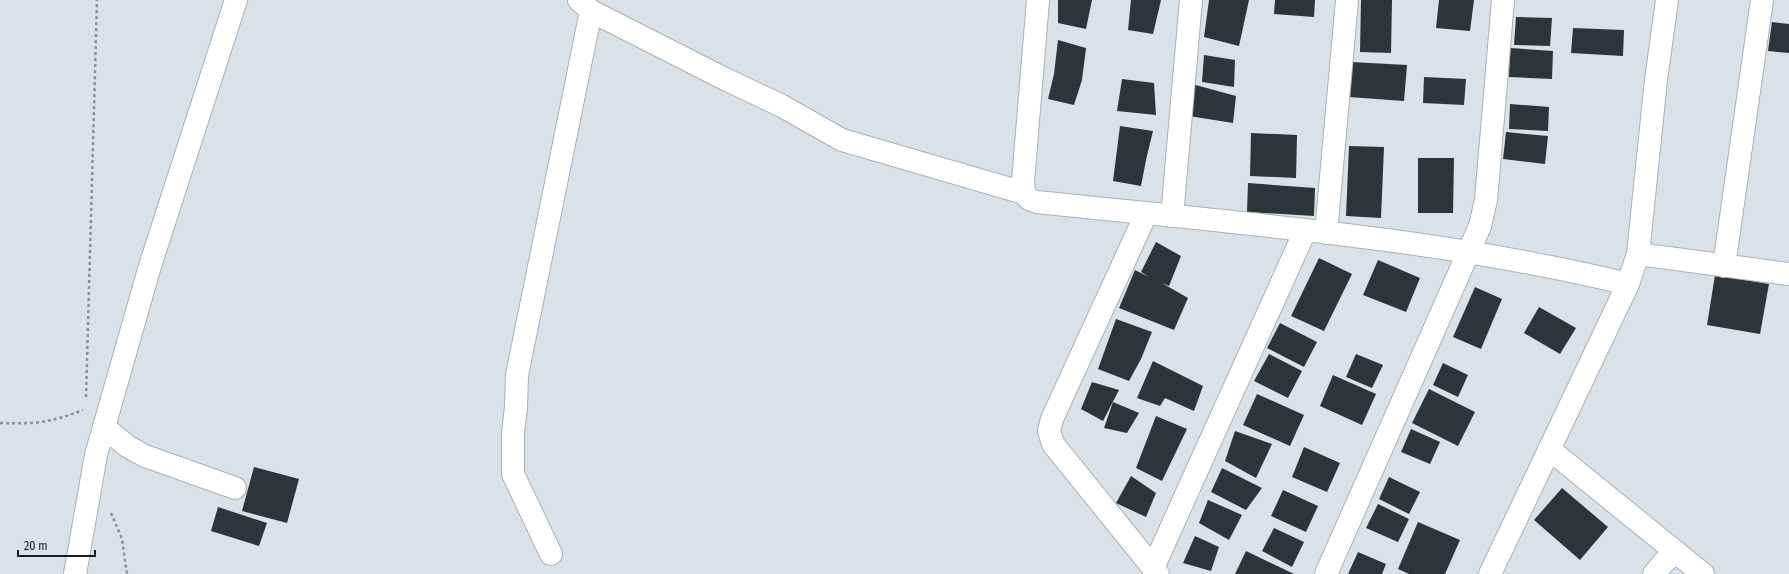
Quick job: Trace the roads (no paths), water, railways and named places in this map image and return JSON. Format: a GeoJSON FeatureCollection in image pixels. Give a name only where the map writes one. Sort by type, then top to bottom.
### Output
{"type":"FeatureCollection","features":[{"type":"Feature","properties":{"kind":"street"},"geometry":{"type":"LineString","coordinates":[[75,574],[96,455],[150,266],[236,0]]}},
{"type":"Feature","properties":{"kind":"street"},"geometry":{"type":"LineString","coordinates":[[1024,193],[1023,181],[1038,0]]}},
{"type":"Feature","properties":{"kind":"street"},"geometry":{"type":"LineString","coordinates":[[1172,216],[1191,0]]}},
{"type":"Feature","properties":{"kind":"street"},"geometry":{"type":"LineString","coordinates":[[1326,233],[1347,0]]}},
{"type":"Feature","properties":{"kind":"street"},"geometry":{"type":"LineString","coordinates":[[1326,574],[1470,252],[1480,226],[1486,200],[1503,0]]}},
{"type":"Feature","properties":{"kind":"street"},"geometry":{"type":"LineString","coordinates":[[1490,574],[1628,284],[1638,254],[1656,80],[1667,0]]}},
{"type":"Feature","properties":{"kind":"street"},"geometry":{"type":"LineString","coordinates":[[1724,266],[1762,0]]}},
{"type":"Feature","properties":{"kind":"street"},"geometry":{"type":"LineString","coordinates":[[551,554],[513,474],[513,433],[516,407],[517,374],[586,5],[725,79],[782,106],[842,140],[875,150],[925,162],[1024,193],[1029,199],[1037,202],[1326,233],[1470,252],[1559,267],[1628,284]]}},
{"type":"Feature","properties":{"kind":"street"},"geometry":{"type":"LineString","coordinates":[[1146,214],[1052,420],[1050,431],[1053,444],[1156,571],[1305,231]]}},
{"type":"Feature","properties":{"kind":"street"},"geometry":{"type":"LineString","coordinates":[[1638,254],[1789,274]]}},
{"type":"Feature","properties":{"kind":"street"},"geometry":{"type":"LineString","coordinates":[[104,427],[127,446],[144,456],[235,488]]}},
{"type":"Feature","properties":{"kind":"street"},"geometry":{"type":"LineString","coordinates":[[1549,449],[1703,574]]}},
{"type":"Feature","properties":{"kind":"street"},"geometry":{"type":"LineString","coordinates":[[1654,574],[1664,562],[1676,552]]}}]}
